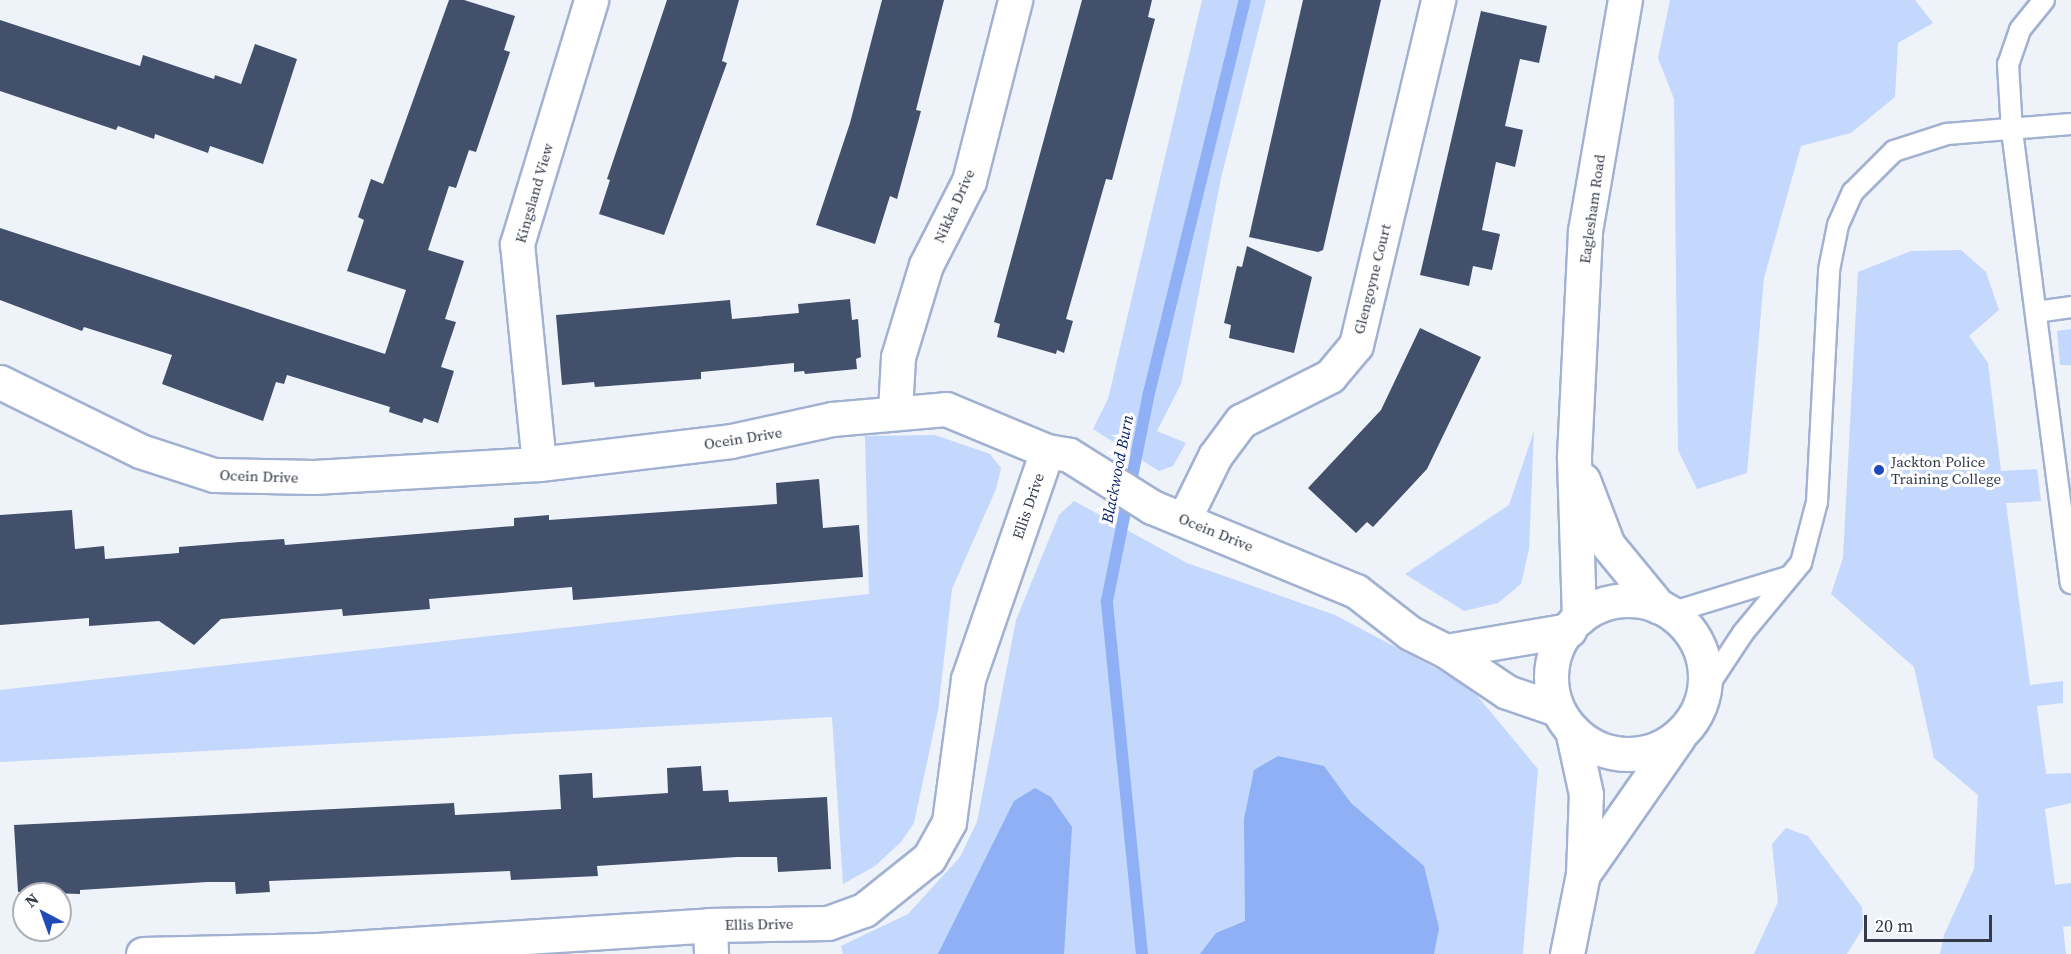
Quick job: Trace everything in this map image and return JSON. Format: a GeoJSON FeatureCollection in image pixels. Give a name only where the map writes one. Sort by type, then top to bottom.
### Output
{"type":"FeatureCollection","features":[{"type":"Feature","properties":{"kind":"street","name":"Kingsland View"},"geometry":{"type":"LineString","coordinates":[[539,464],[517,244],[591,0]]}},
{"type":"Feature","properties":{"kind":"street","name":"Nikka Drive"},"geometry":{"type":"LineString","coordinates":[[895,411],[898,357],[927,265],[969,181],[1015,0]]}},
{"type":"Feature","properties":{"kind":"street","name":"Glengoyne Court"},"geometry":{"type":"LineString","coordinates":[[1184,519],[1215,456],[1241,421],[1330,376],[1356,345],[1437,0]]}},
{"type":"Feature","properties":{"kind":"street","name":"Eaglesham Road"},"geometry":{"type":"LineString","coordinates":[[1574,624],[1574,456],[1585,231],[1625,0]]}},
{"type":"Feature","properties":{"kind":"street","name":"Ocein Drive"},"geometry":{"type":"LineString","coordinates":[[0,382],[140,451],[214,475],[314,477],[539,464],[731,441],[832,419],[895,411],[946,409],[1047,451],[1068,455],[1152,507],[1356,591],[1410,633],[1446,651],[1507,692],[1564,720]]}},
{"type":"Feature","properties":{"kind":"street","name":"Ellis Drive"},"geometry":{"type":"LineString","coordinates":[[143,954],[318,952],[710,940],[828,923],[864,910],[929,858],[949,822],[968,679],[1047,451]]}},
{"type":"Feature","properties":{"kind":"street"},"geometry":{"type":"LineString","coordinates":[[1574,456],[1608,545],[1665,610],[1684,625],[1699,648],[1705,674],[1704,692],[1684,730],[1583,874]]}},
{"type":"Feature","properties":{"kind":"street"},"geometry":{"type":"LineString","coordinates":[[1446,651],[1574,624],[1618,601],[1665,610]]}},
{"type":"Feature","properties":{"kind":"street"},"geometry":{"type":"LineString","coordinates":[[1567,954],[1583,874],[1586,794],[1551,685],[1552,660],[1574,624]]}},
{"type":"Feature","properties":{"kind":"street"},"geometry":{"type":"LineString","coordinates":[[1564,720],[1591,746],[1624,754],[1640,754],[1664,745],[1684,730]]}},
{"type":"Feature","properties":{"kind":"lane"},"geometry":{"type":"LineString","coordinates":[[2044,0],[2020,30],[2008,64],[2012,131],[2071,583]]}},
{"type":"Feature","properties":{"kind":"lane"},"geometry":{"type":"LineString","coordinates":[[1704,692],[1743,633],[1801,563],[1816,502],[1829,270],[1838,225],[1853,192],[1894,151],[1947,134],[2012,131],[2071,124]]}},
{"type":"Feature","properties":{"kind":"lane"},"geometry":{"type":"LineString","coordinates":[[2036,312],[2071,307]]}},
{"type":"Feature","properties":{"kind":"lane"},"geometry":{"type":"LineString","coordinates":[[1665,610],[1788,577]]}},
{"type":"Feature","properties":{"kind":"shaded area"},"geometry":{"type":"Polygon","coordinates":[[[1202,0],[1266,0],[1221,178],[1181,384],[1157,431],[1186,443],[1173,466],[1159,471],[1093,429],[1108,399],[1202,0]]]}},
{"type":"Feature","properties":{"kind":"shaded area"},"geometry":{"type":"Polygon","coordinates":[[[1670,0],[1915,0],[1933,23],[1898,43],[1895,97],[1851,133],[1801,146],[1764,278],[1747,473],[1697,489],[1678,450],[1674,99],[1658,58],[1670,0]]]}},
{"type":"Feature","properties":{"kind":"shaded area"},"geometry":{"type":"Polygon","coordinates":[[[1961,250],[1986,272],[1999,310],[1969,336],[1988,363],[2001,471],[2037,469],[2041,501],[2006,503],[2030,685],[2063,681],[2063,703],[2037,706],[2046,774],[2071,773],[2071,803],[2045,809],[2055,885],[2071,883],[2071,926],[2063,927],[2066,954],[1940,954],[1944,935],[1974,869],[1978,795],[1934,758],[1914,667],[1831,594],[1843,558],[1858,272],[1911,251],[1961,250]]]}},
{"type":"Feature","properties":{"kind":"shaded area"},"geometry":{"type":"Polygon","coordinates":[[[2071,329],[2071,365],[2060,365],[2057,331],[2071,329]]]}},
{"type":"Feature","properties":{"kind":"shaded area"},"geometry":{"type":"Polygon","coordinates":[[[1534,431],[1529,549],[1521,584],[1498,603],[1464,611],[1405,574],[1509,505],[1534,431]]]}},
{"type":"Feature","properties":{"kind":"shaded area"},"geometry":{"type":"Polygon","coordinates":[[[935,435],[990,454],[1001,468],[996,489],[952,589],[938,711],[914,823],[901,842],[875,866],[843,884],[832,717],[0,762],[0,690],[869,594],[865,436],[935,435]]]}},
{"type":"Feature","properties":{"kind":"shaded area"},"geometry":{"type":"Polygon","coordinates":[[[1074,501],[1187,563],[1335,615],[1469,686],[1538,769],[1523,954],[843,954],[841,946],[908,914],[960,857],[977,822],[1016,620],[1059,515],[1074,501]]]}},
{"type":"Feature","properties":{"kind":"shaded area"},"geometry":{"type":"Polygon","coordinates":[[[1786,828],[1808,836],[1862,907],[1863,928],[1847,954],[1754,954],[1778,902],[1772,844],[1786,828]]]}},
{"type":"Feature","properties":{"kind":"water"},"geometry":{"type":"Polygon","coordinates":[[[1278,756],[1324,766],[1351,803],[1424,866],[1439,928],[1434,954],[1200,954],[1216,933],[1245,921],[1244,819],[1254,770],[1278,756]]]}},
{"type":"Feature","properties":{"kind":"water"},"geometry":{"type":"Polygon","coordinates":[[[1035,788],[1051,797],[1072,827],[1064,954],[938,954],[1014,801],[1035,788]]]}},
{"type":"Feature","properties":{"kind":"building"},"geometry":{"type":"Polygon","coordinates":[[[449,0],[464,0],[515,16],[504,50],[510,52],[476,152],[469,150],[456,188],[449,186],[428,250],[464,261],[445,319],[456,322],[441,367],[454,371],[438,423],[424,418],[422,423],[389,412],[390,407],[287,375],[284,384],[276,382],[263,421],[162,384],[172,355],[84,327],[82,331],[0,300],[0,228],[385,354],[406,290],[347,271],[364,220],[358,217],[371,179],[383,184],[449,0]]]}},
{"type":"Feature","properties":{"kind":"building"},"geometry":{"type":"Polygon","coordinates":[[[667,0],[739,0],[722,61],[727,63],[664,235],[599,214],[610,180],[607,179],[667,0]]]}},
{"type":"Feature","properties":{"kind":"building"},"geometry":{"type":"Polygon","coordinates":[[[882,0],[944,0],[916,110],[921,111],[897,199],[890,196],[875,244],[816,225],[850,123],[882,0]]]}},
{"type":"Feature","properties":{"kind":"building"},"geometry":{"type":"Polygon","coordinates":[[[1082,0],[1152,0],[1148,17],[1155,19],[1112,180],[1106,179],[1066,319],[1073,321],[1064,353],[1057,350],[1056,354],[997,337],[1000,324],[994,322],[1082,0]]]}},
{"type":"Feature","properties":{"kind":"building"},"geometry":{"type":"Polygon","coordinates":[[[1303,0],[1381,0],[1323,250],[1318,252],[1249,237],[1303,0]]]}},
{"type":"Feature","properties":{"kind":"building"},"geometry":{"type":"Polygon","coordinates":[[[1481,11],[1547,26],[1539,63],[1520,59],[1505,126],[1523,130],[1515,167],[1496,162],[1482,230],[1500,234],[1492,270],[1473,266],[1469,286],[1420,275],[1481,11]]]}},
{"type":"Feature","properties":{"kind":"building"},"geometry":{"type":"Polygon","coordinates":[[[0,20],[140,66],[143,55],[214,79],[215,75],[241,84],[255,44],[297,59],[263,164],[210,146],[208,153],[155,134],[154,139],[118,126],[116,130],[0,91],[0,20]]]}},
{"type":"Feature","properties":{"kind":"building"},"geometry":{"type":"Polygon","coordinates":[[[1247,246],[1312,277],[1294,353],[1229,338],[1231,325],[1224,323],[1237,266],[1242,267],[1247,246]]]}},
{"type":"Feature","properties":{"kind":"building"},"geometry":{"type":"Polygon","coordinates":[[[850,299],[852,320],[858,319],[861,357],[856,359],[857,369],[805,374],[804,371],[794,372],[794,363],[701,372],[701,379],[595,387],[594,382],[562,385],[556,315],[730,300],[732,319],[799,313],[798,304],[850,299]]]}},
{"type":"Feature","properties":{"kind":"building"},"geometry":{"type":"Polygon","coordinates":[[[1420,328],[1481,357],[1427,469],[1373,527],[1367,522],[1356,533],[1308,488],[1381,410],[1420,328]]]}},
{"type":"Feature","properties":{"kind":"building"},"geometry":{"type":"Polygon","coordinates":[[[819,479],[823,528],[859,525],[863,577],[573,600],[572,587],[429,599],[430,609],[343,616],[342,609],[221,619],[194,645],[159,621],[89,626],[89,618],[0,625],[0,515],[72,510],[75,549],[104,546],[105,559],[179,553],[179,547],[240,542],[284,539],[285,545],[514,526],[514,518],[549,515],[549,520],[777,504],[776,483],[819,479]]]}},
{"type":"Feature","properties":{"kind":"building"},"geometry":{"type":"Polygon","coordinates":[[[701,766],[703,791],[728,790],[729,802],[827,797],[831,869],[778,872],[777,857],[737,857],[597,866],[598,876],[511,880],[510,871],[269,881],[270,892],[236,894],[235,882],[80,890],[80,894],[72,894],[72,882],[17,882],[14,825],[454,803],[455,815],[561,809],[559,775],[592,773],[593,798],[668,793],[667,768],[701,766]]]}},
{"type":"Feature","properties":{"kind":"waterway","name":"Blackwood Burn"},"geometry":{"type":"LineString","coordinates":[[1142,954],[1107,601],[1148,397],[1245,0]]}},
{"type":"Feature","properties":{"kind":"place","name":"Jackton Police Training College"},"geometry":{"type":"Point","coordinates":[1879,470]}}]}
